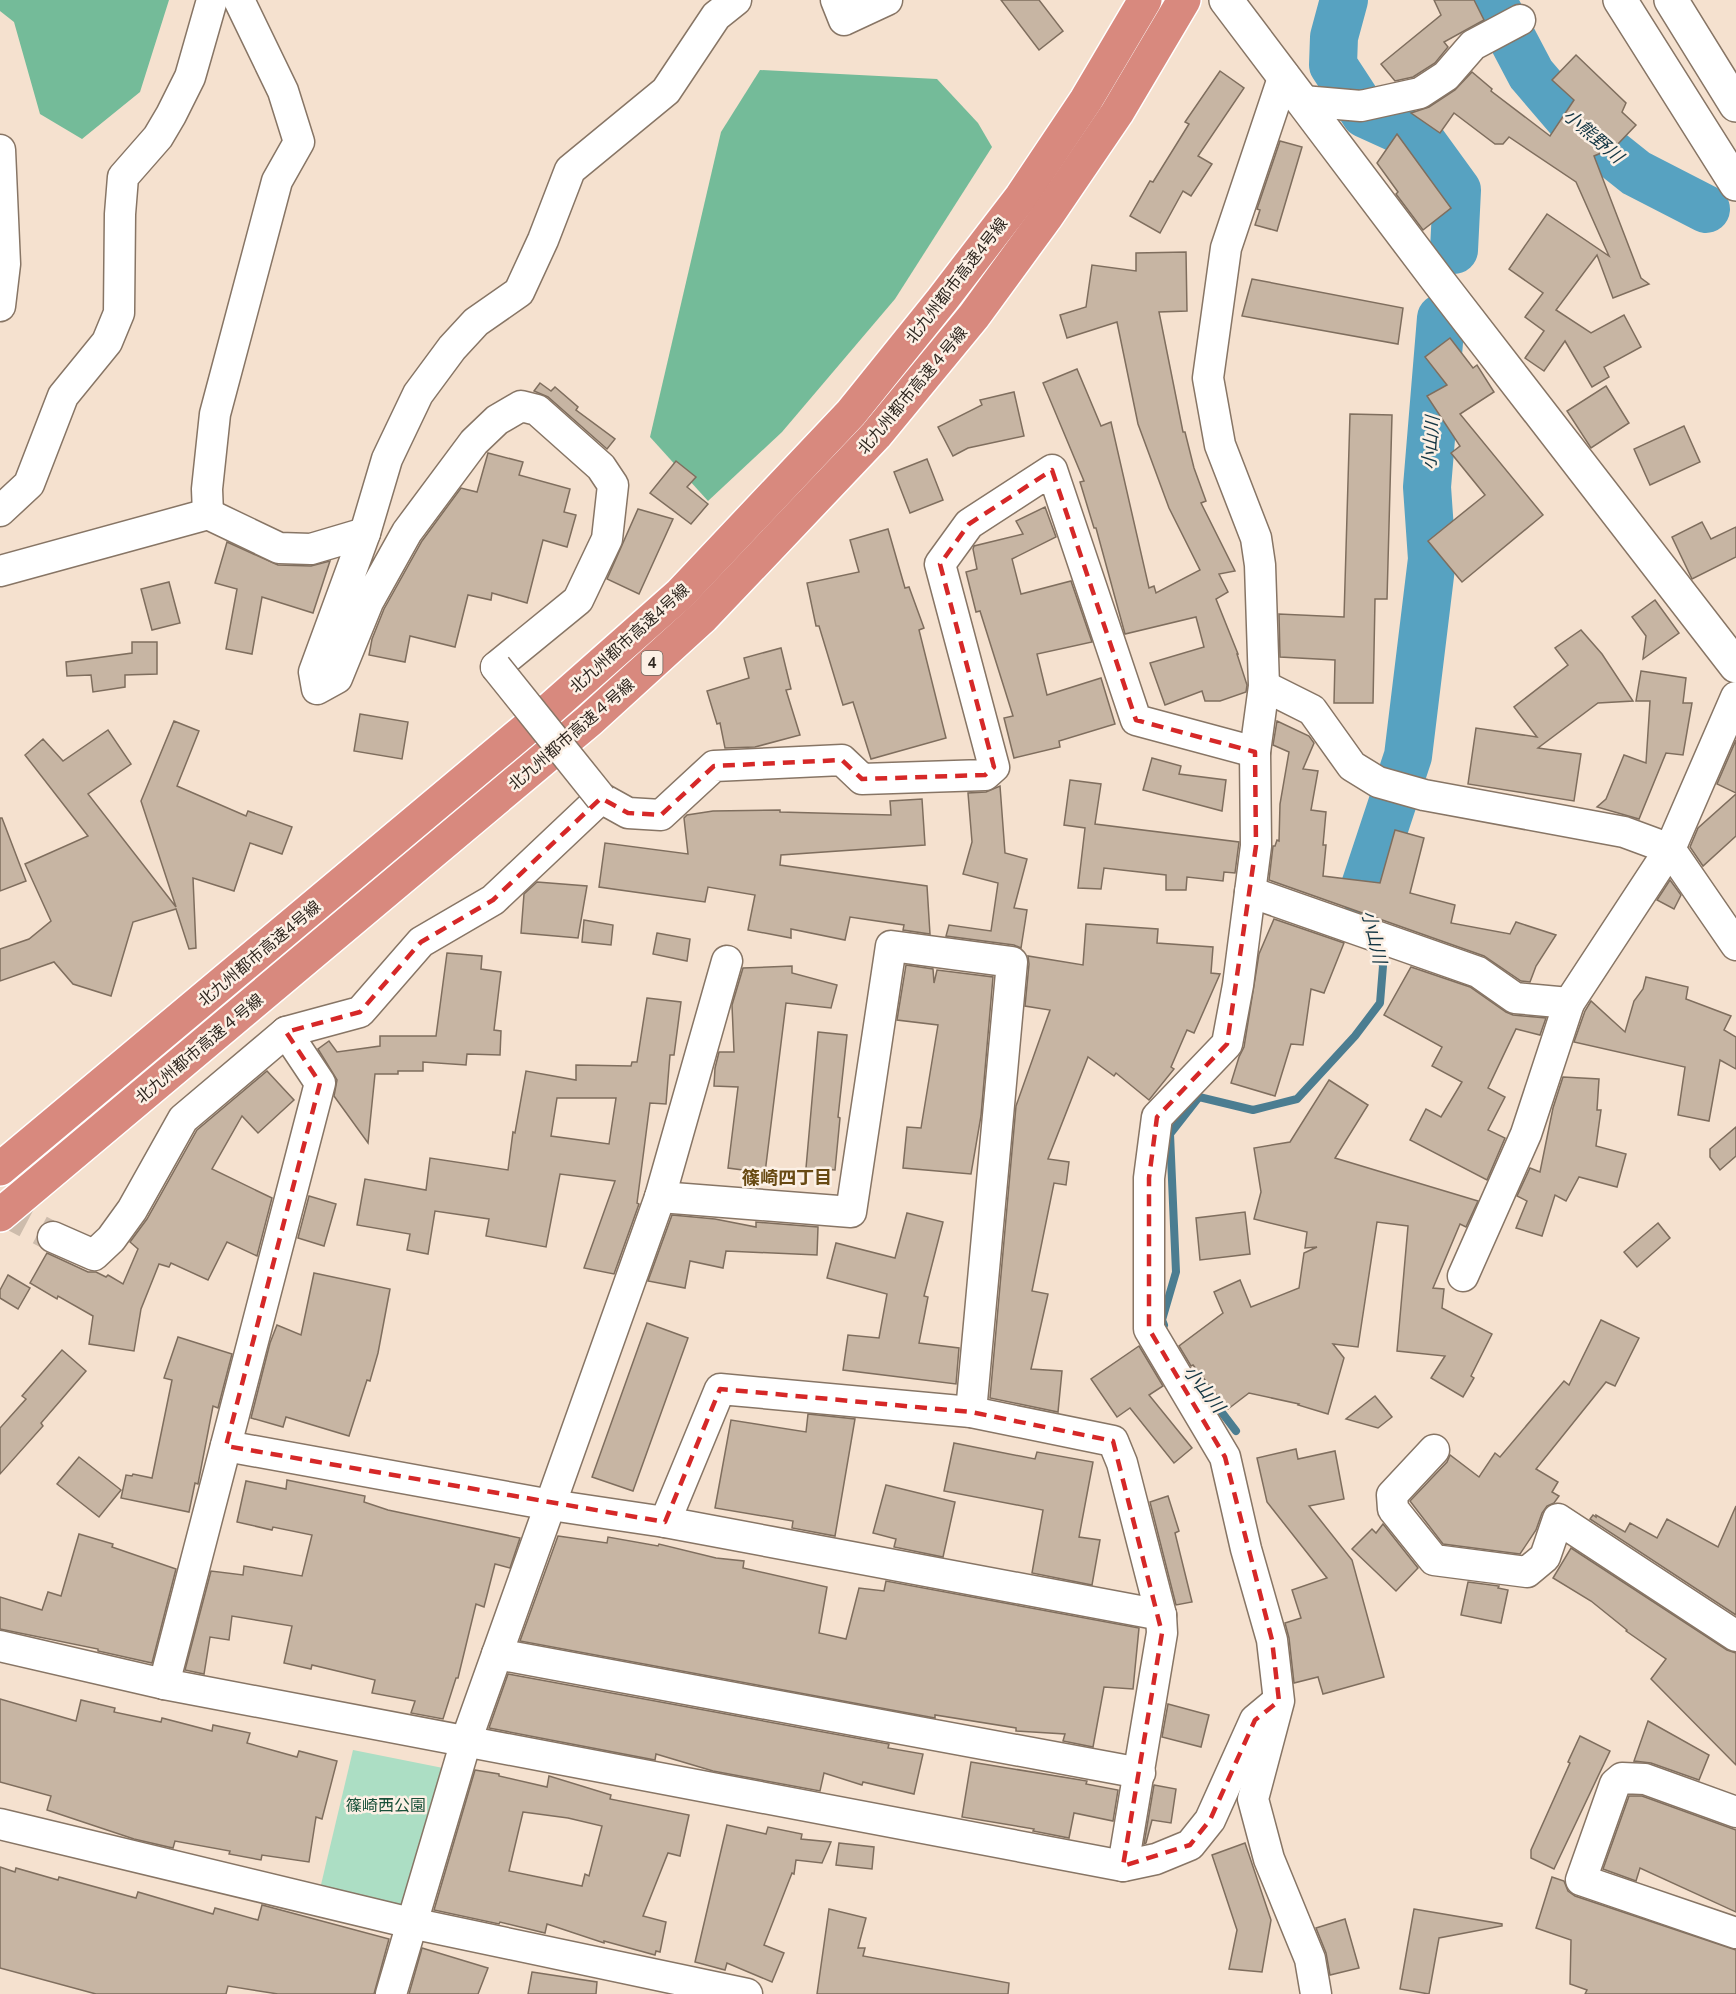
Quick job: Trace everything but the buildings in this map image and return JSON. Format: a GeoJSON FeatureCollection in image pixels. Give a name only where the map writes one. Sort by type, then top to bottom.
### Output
{"type":"FeatureCollection","features":[{"type":"Feature","properties":{"kind":"highway","name":"北九州都市高速4号線"},"geometry":{"type":"LineString","coordinates":[[0,1169],[551,708],[688,586],[851,413],[942,300],[1028,187],[1086,100],[1145,0]]}},
{"type":"Feature","properties":{"kind":"highway","name":"北九州都市高速４号線"},"geometry":{"type":"LineString","coordinates":[[0,1215],[590,720],[703,617],[876,435],[974,316],[1047,216],[1117,113],[1184,0]]}},
{"type":"Feature","properties":{"kind":"street"},"geometry":{"type":"LineString","coordinates":[[0,511],[29,484],[63,396],[107,342],[119,313],[120,214],[123,177],[158,137],[171,115],[190,76],[212,0]]}},
{"type":"Feature","properties":{"kind":"street"},"geometry":{"type":"LineString","coordinates":[[208,514],[207,489],[215,414],[277,181],[299,142],[283,91],[239,0]]}},
{"type":"Feature","properties":{"kind":"street"},"geometry":{"type":"LineString","coordinates":[[736,0],[716,16],[666,91],[570,170],[543,240],[519,292],[476,322],[452,348],[417,394],[387,459],[365,532],[314,672],[317,689],[337,678],[369,602],[407,532],[474,442],[497,420],[521,406],[537,410],[601,468],[613,485],[607,539],[578,600],[496,667],[601,798],[628,813],[661,815],[714,766],[842,760],[862,779],[985,775],[994,767],[940,564],[969,524],[1052,470],[1136,720],[1256,752]]}},
{"type":"Feature","properties":{"kind":"street"},"geometry":{"type":"LineString","coordinates":[[836,0],[844,20],[887,0]]}},
{"type":"Feature","properties":{"kind":"street"},"geometry":{"type":"LineString","coordinates":[[1226,0],[1446,292],[1736,666]]}},
{"type":"Feature","properties":{"kind":"street"},"geometry":{"type":"LineString","coordinates":[[1620,0],[1736,184]]}},
{"type":"Feature","properties":{"kind":"street"},"geometry":{"type":"LineString","coordinates":[[1671,0],[1736,105]]}},
{"type":"Feature","properties":{"kind":"street"},"geometry":{"type":"LineString","coordinates":[[1303,101],[1361,106],[1420,93],[1446,76],[1473,45],[1520,20]]}},
{"type":"Feature","properties":{"kind":"street"},"geometry":{"type":"LineString","coordinates":[[1284,75],[1226,248],[1208,378],[1220,445],[1256,538],[1260,565],[1264,686],[1256,752],[1256,846],[1238,985],[1227,1044],[1157,1117],[1149,1178],[1149,1329],[1226,1457],[1246,1549],[1272,1640],[1279,1701],[1253,1799],[1269,1859],[1310,1959],[1316,1994]]}},
{"type":"Feature","properties":{"kind":"street"},"geometry":{"type":"LineString","coordinates":[[0,150],[5,264],[0,306]]}},
{"type":"Feature","properties":{"kind":"street"},"geometry":{"type":"LineString","coordinates":[[0,571],[208,514],[279,548],[311,549],[365,532]]}},
{"type":"Feature","properties":{"kind":"street"},"geometry":{"type":"LineString","coordinates":[[1264,686],[1312,710],[1352,766],[1378,782],[1424,795],[1624,832],[1670,849],[1736,945]]}},
{"type":"Feature","properties":{"kind":"street"},"geometry":{"type":"LineString","coordinates":[[1463,1276],[1526,1134],[1569,1003],[1670,849],[1736,697]]}},
{"type":"Feature","properties":{"kind":"street"},"geometry":{"type":"LineString","coordinates":[[53,1238],[94,1255],[111,1239],[132,1210],[183,1119],[286,1032],[360,1012],[420,942],[492,900],[601,798]]}},
{"type":"Feature","properties":{"kind":"street"},"geometry":{"type":"LineString","coordinates":[[1250,892],[1478,972],[1515,998],[1569,1003]]}},
{"type":"Feature","properties":{"kind":"street"},"geometry":{"type":"LineString","coordinates":[[660,1197],[851,1212],[891,946],[1012,962],[970,1412]]}},
{"type":"Feature","properties":{"kind":"street"},"geometry":{"type":"LineString","coordinates":[[390,1994],[466,1741],[660,1197],[727,961]]}},
{"type":"Feature","properties":{"kind":"street"},"geometry":{"type":"LineString","coordinates":[[164,1684],[320,1083],[286,1032]]}},
{"type":"Feature","properties":{"kind":"street"},"geometry":{"type":"LineString","coordinates":[[665,1522],[720,1389],[970,1412],[1113,1441],[1122,1463],[1161,1615],[1162,1633],[1123,1866]]}},
{"type":"Feature","properties":{"kind":"street"},"geometry":{"type":"LineString","coordinates":[[226,1446],[550,1505],[665,1522],[1161,1615]]}},
{"type":"Feature","properties":{"kind":"street"},"geometry":{"type":"LineString","coordinates":[[1434,1450],[1392,1495],[1393,1509],[1434,1560],[1527,1572],[1545,1557],[1558,1519],[1736,1636]]}},
{"type":"Feature","properties":{"kind":"street"},"geometry":{"type":"LineString","coordinates":[[0,1646],[164,1684],[1123,1866],[1156,1859],[1190,1845],[1210,1820],[1255,1720],[1279,1701]]}},
{"type":"Feature","properties":{"kind":"street"},"geometry":{"type":"LineString","coordinates":[[497,1654],[1140,1773]]}},
{"type":"Feature","properties":{"kind":"street"},"geometry":{"type":"LineString","coordinates":[[1736,1812],[1645,1779],[1622,1778],[1615,1784],[1581,1880],[1736,1933]]}},
{"type":"Feature","properties":{"kind":"street"},"geometry":{"type":"LineString","coordinates":[[0,1824],[411,1923],[747,1994]]}},
{"type":"Feature","properties":{"kind":"highlighted area"},"geometry":{"type":"Polygon","coordinates":[[[1052,470],[1136,720],[1255,752],[1256,846],[1227,1044],[1157,1117],[1149,1178],[1149,1329],[1225,1457],[1272,1640],[1279,1701],[1255,1720],[1210,1820],[1190,1845],[1123,1866],[1162,1633],[1113,1441],[971,1412],[720,1389],[665,1522],[226,1446],[320,1083],[286,1032],[360,1012],[421,942],[493,900],[601,798],[628,813],[661,815],[714,766],[842,760],[862,779],[985,775],[994,767],[940,564],[969,524],[1052,470]]]}},
{"type":"Feature","properties":{"kind":"green space"},"geometry":{"type":"Polygon","coordinates":[[[0,0],[169,0],[140,92],[82,139],[40,114],[14,22],[0,11],[0,0]]]}},
{"type":"Feature","properties":{"kind":"green space"},"geometry":{"type":"Polygon","coordinates":[[[760,70],[937,79],[978,123],[992,147],[895,299],[782,432],[708,501],[650,437],[721,132],[760,70]]]}},
{"type":"Feature","properties":{"kind":"green space","name":"篠崎西公園"},"geometry":{"type":"Polygon","coordinates":[[[353,1750],[443,1768],[401,1908],[320,1889],[353,1750]]]}},
{"type":"Feature","properties":{"kind":"waterway","name":"小山川"},"geometry":{"type":"LineString","coordinates":[[1344,0],[1334,37],[1333,65],[1365,114],[1420,139],[1457,190],[1454,250]]}},
{"type":"Feature","properties":{"kind":"waterway","name":"小熊野川"},"geometry":{"type":"LineString","coordinates":[[1492,0],[1531,74],[1572,122],[1636,173],[1706,209]]}},
{"type":"Feature","properties":{"kind":"waterway","name":"小山川"},"geometry":{"type":"LineString","coordinates":[[1363,892],[1408,756],[1432,559],[1427,487],[1441,318]]}},
{"type":"Feature","properties":{"kind":"waterway","name":"小山川"},"geometry":{"type":"LineString","coordinates":[[1164,1325],[1162,1320],[1176,1272],[1170,1134],[1199,1097],[1253,1110],[1297,1099],[1355,1036],[1380,1003],[1383,966],[1376,942]]}},
{"type":"Feature","properties":{"kind":"waterway","name":"小山川"},"geometry":{"type":"LineString","coordinates":[[1191,1372],[1236,1431]]}},
{"type":"Feature","properties":{"kind":"tunnel"},"geometry":{"type":"LineString","coordinates":[[0,1209],[53,1237]]}},
{"type":"Feature","properties":{"kind":"district","name":"篠崎四丁目"},"geometry":{"type":"Point","coordinates":[787,1178]}}]}
